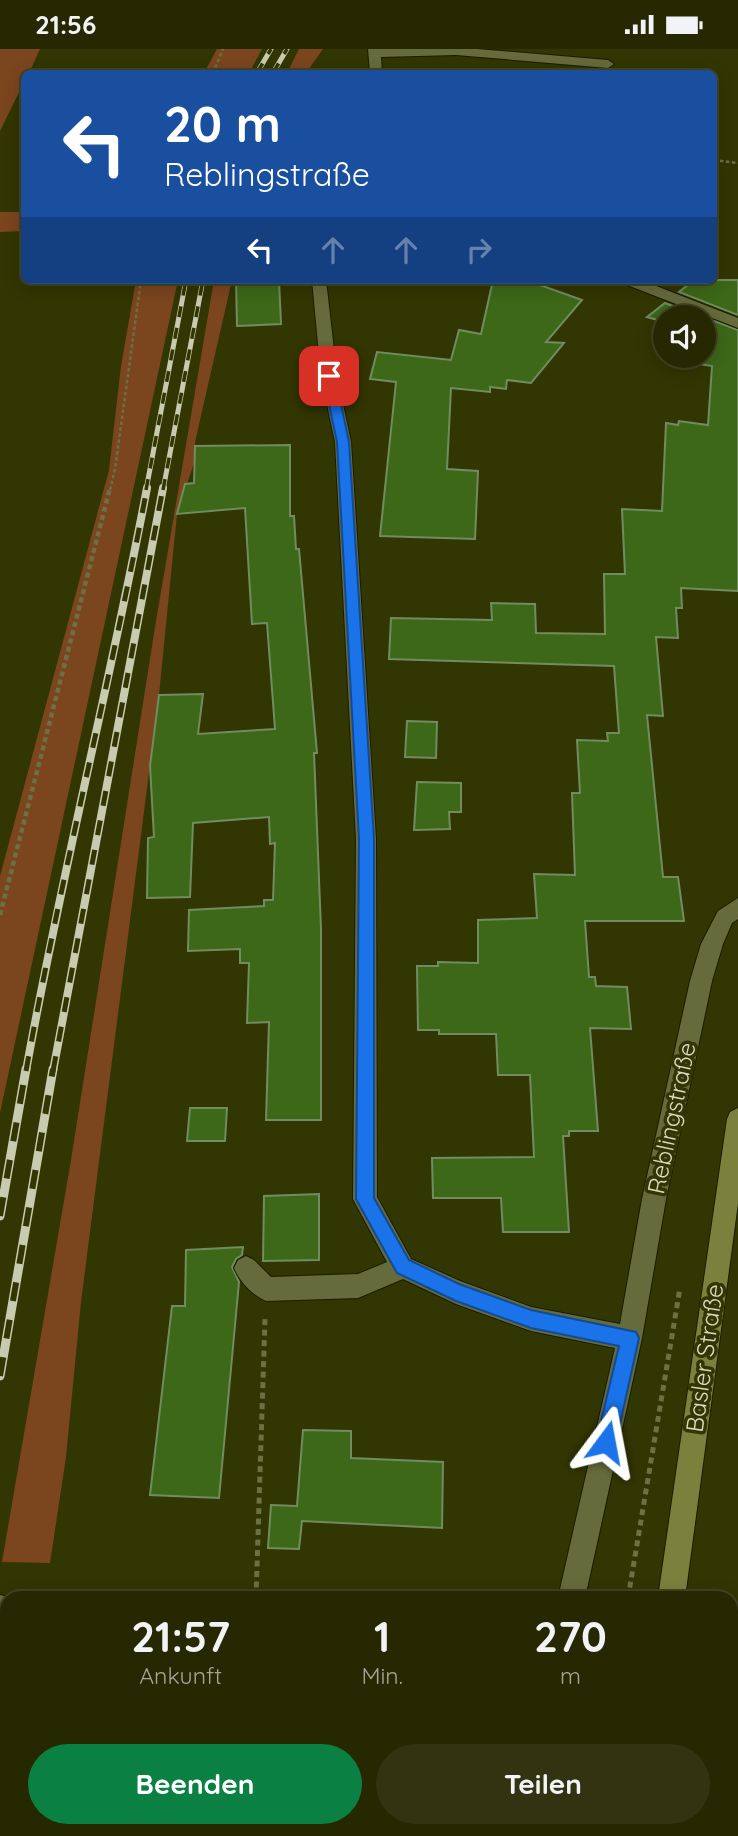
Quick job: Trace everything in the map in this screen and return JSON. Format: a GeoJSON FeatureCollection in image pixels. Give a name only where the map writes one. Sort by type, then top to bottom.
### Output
{"type":"FeatureCollection","features":[{"type":"Feature","properties":{"kind":"main road","name":"Basler Straße"},"geometry":{"type":"LineString","coordinates":[[672,1591],[738,1119]]}},
{"type":"Feature","properties":{"kind":"street"},"geometry":{"type":"LineString","coordinates":[[376,70],[374,51],[456,51],[584,68],[608,64]]}},
{"type":"Feature","properties":{"kind":"street"},"geometry":{"type":"LineString","coordinates":[[319,284],[329,376],[343,442],[366,839],[365,1199],[403,1267],[456,1292],[531,1319],[630,1338]]}},
{"type":"Feature","properties":{"kind":"street"},"geometry":{"type":"LineString","coordinates":[[637,284],[738,323]]}},
{"type":"Feature","properties":{"kind":"street","name":"Reblingstraße"},"geometry":{"type":"LineString","coordinates":[[573,1591],[630,1338],[654,1199],[701,981],[712,944],[725,918],[738,907]]}},
{"type":"Feature","properties":{"kind":"street"},"geometry":{"type":"LineString","coordinates":[[246,1268],[266,1289],[358,1286],[403,1267]]}},
{"type":"Feature","properties":{"kind":"path"},"geometry":{"type":"LineString","coordinates":[[213,70],[223,49]]}},
{"type":"Feature","properties":{"kind":"path"},"geometry":{"type":"LineString","coordinates":[[717,160],[738,163]]}},
{"type":"Feature","properties":{"kind":"path"},"geometry":{"type":"LineString","coordinates":[[0,915],[115,469],[140,284]]}},
{"type":"Feature","properties":{"kind":"path"},"geometry":{"type":"LineString","coordinates":[[629,1591],[682,1277]]}},
{"type":"Feature","properties":{"kind":"path"},"geometry":{"type":"LineString","coordinates":[[256,1591],[266,1289]]}},
{"type":"Feature","properties":{"kind":"shaded area"},"geometry":{"type":"Polygon","coordinates":[[[0,49],[40,49],[30,70],[21,70],[21,88],[0,131],[0,49]]]}},
{"type":"Feature","properties":{"kind":"shaded area"},"geometry":{"type":"Polygon","coordinates":[[[217,49],[262,49],[251,70],[206,70],[217,49]]]}},
{"type":"Feature","properties":{"kind":"shaded area"},"geometry":{"type":"Polygon","coordinates":[[[299,49],[323,49],[308,70],[288,70],[299,49]]]}},
{"type":"Feature","properties":{"kind":"shaded area"},"geometry":{"type":"Polygon","coordinates":[[[0,212],[21,212],[21,231],[0,232],[0,212]]]}},
{"type":"Feature","properties":{"kind":"shaded area"},"geometry":{"type":"Polygon","coordinates":[[[135,284],[177,284],[0,1113],[0,876],[109,470],[121,366],[135,284]]]}},
{"type":"Feature","properties":{"kind":"shaded area"},"geometry":{"type":"Polygon","coordinates":[[[213,284],[231,284],[195,442],[195,460],[177,514],[159,695],[81,1302],[66,1457],[50,1563],[2,1562],[71,1160],[155,627],[213,284]]]}},
{"type":"Feature","properties":{"kind":"building"},"geometry":{"type":"Polygon","coordinates":[[[717,280],[738,280],[738,315],[679,292],[689,284],[717,284],[717,280]]]}},
{"type":"Feature","properties":{"kind":"building"},"geometry":{"type":"Polygon","coordinates":[[[236,284],[279,284],[281,324],[237,326],[236,284]]]}},
{"type":"Feature","properties":{"kind":"building"},"geometry":{"type":"Polygon","coordinates":[[[492,284],[537,284],[582,300],[546,342],[564,343],[531,383],[507,380],[506,389],[490,387],[490,392],[451,388],[447,469],[478,471],[475,539],[380,536],[396,382],[370,379],[377,352],[451,360],[459,330],[481,334],[492,284]]]}},
{"type":"Feature","properties":{"kind":"building"},"geometry":{"type":"Polygon","coordinates":[[[716,322],[738,330],[738,591],[681,588],[682,608],[676,608],[678,638],[656,637],[663,716],[647,715],[663,877],[678,877],[684,921],[585,921],[589,977],[595,977],[596,986],[627,987],[631,1029],[590,1028],[598,1131],[569,1131],[569,1136],[563,1136],[569,1232],[503,1232],[501,1198],[433,1198],[432,1158],[534,1157],[530,1075],[498,1075],[496,1034],[439,1034],[439,1030],[418,1030],[417,966],[438,966],[438,962],[478,963],[478,920],[537,918],[534,874],[575,875],[572,793],[580,793],[577,740],[608,741],[607,733],[619,733],[614,666],[389,659],[391,618],[492,620],[491,603],[535,604],[536,633],[605,634],[604,574],[625,574],[622,509],[662,511],[666,423],[678,425],[679,421],[708,425],[712,368],[716,368],[716,322]]]}},
{"type":"Feature","properties":{"kind":"building"},"geometry":{"type":"Polygon","coordinates":[[[290,445],[290,516],[294,516],[296,549],[299,549],[317,753],[314,753],[321,929],[321,1120],[266,1120],[269,1022],[247,1023],[249,963],[240,963],[240,949],[188,951],[189,910],[264,906],[264,900],[273,900],[275,843],[270,844],[269,817],[193,823],[190,897],[147,898],[148,838],[154,837],[150,766],[159,695],[203,694],[198,734],[275,729],[267,623],[252,624],[245,508],[177,514],[185,484],[194,483],[195,446],[290,445]]]}},
{"type":"Feature","properties":{"kind":"building"},"geometry":{"type":"Polygon","coordinates":[[[407,721],[437,722],[436,758],[405,757],[407,721]]]}},
{"type":"Feature","properties":{"kind":"building"},"geometry":{"type":"Polygon","coordinates":[[[417,782],[461,783],[461,812],[449,812],[450,829],[414,830],[417,782]]]}},
{"type":"Feature","properties":{"kind":"building"},"geometry":{"type":"Polygon","coordinates":[[[190,1108],[227,1108],[225,1141],[187,1141],[190,1108]]]}},
{"type":"Feature","properties":{"kind":"building"},"geometry":{"type":"Polygon","coordinates":[[[319,1194],[319,1260],[263,1261],[264,1196],[319,1194]]]}},
{"type":"Feature","properties":{"kind":"building"},"geometry":{"type":"Polygon","coordinates":[[[243,1247],[242,1255],[232,1267],[239,1282],[219,1498],[150,1495],[172,1306],[185,1306],[186,1250],[243,1247]]]}},
{"type":"Feature","properties":{"kind":"building"},"geometry":{"type":"Polygon","coordinates":[[[303,1430],[351,1431],[351,1458],[443,1462],[442,1528],[302,1521],[299,1549],[268,1548],[271,1505],[297,1506],[303,1430]]]}},
{"type":"Feature","properties":{"kind":"railway"},"geometry":{"type":"LineString","coordinates":[[259,70],[271,49]]}},
{"type":"Feature","properties":{"kind":"railway"},"geometry":{"type":"LineString","coordinates":[[275,70],[287,49]]}},
{"type":"Feature","properties":{"kind":"railway"},"geometry":{"type":"LineString","coordinates":[[146,490],[185,284]]}},
{"type":"Feature","properties":{"kind":"railway"},"geometry":{"type":"LineString","coordinates":[[163,490],[202,284]]}},
{"type":"Feature","properties":{"kind":"railway"},"geometry":{"type":"LineString","coordinates":[[26,1071],[54,925],[147,488]]}},
{"type":"Feature","properties":{"kind":"railway"},"geometry":{"type":"LineString","coordinates":[[53,1071],[163,488]]}},
{"type":"Feature","properties":{"kind":"railway"},"geometry":{"type":"LineString","coordinates":[[0,1216],[26,1069]]}},
{"type":"Feature","properties":{"kind":"railway"},"geometry":{"type":"LineString","coordinates":[[0,1376],[53,1069]]}},
{"type":"Feature","properties":{"kind":"route"},"geometry":{"type":"LineString","coordinates":[[329,376],[343,442],[366,839],[365,1199],[403,1267],[456,1292],[531,1319],[630,1338],[606,1442]]}}]}
